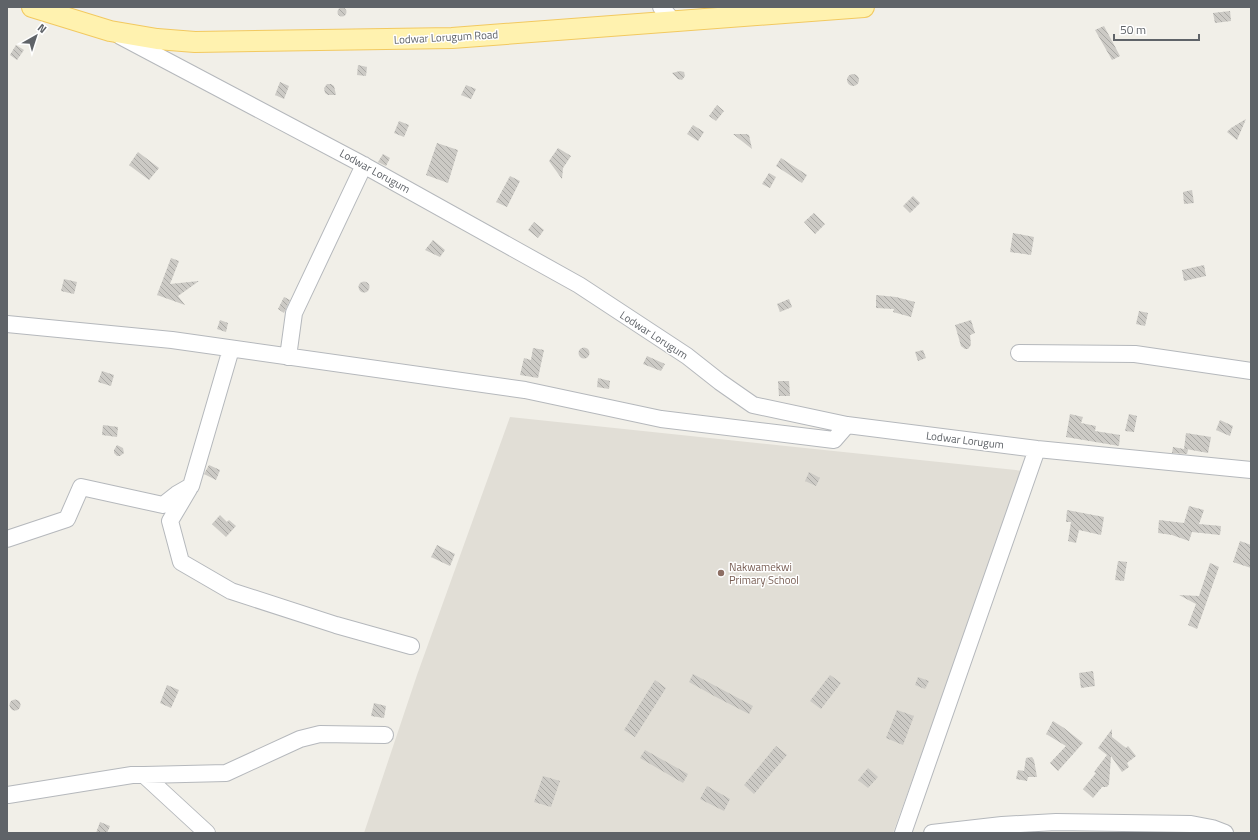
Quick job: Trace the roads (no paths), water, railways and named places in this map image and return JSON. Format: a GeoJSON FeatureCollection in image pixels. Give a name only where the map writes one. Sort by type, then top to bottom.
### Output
{"type":"FeatureCollection","features":[{"type":"Feature","properties":{"kind":"main road","name":"Lodwar Lorugum Road"},"geometry":{"type":"LineString","coordinates":[[32,7],[110,31],[157,39],[195,42],[452,38],[667,14],[864,7]]}},
{"type":"Feature","properties":{"kind":"street","name":"Lodwar Lorugum"},"geometry":{"type":"LineString","coordinates":[[110,31],[364,165],[579,285],[687,356],[720,382],[753,405],[848,425],[1037,449],[1251,470]]}},
{"type":"Feature","properties":{"kind":"street"},"geometry":{"type":"LineString","coordinates":[[288,357],[294,313],[364,165]]}},
{"type":"Feature","properties":{"kind":"street"},"geometry":{"type":"LineString","coordinates":[[7,324],[172,340],[525,390],[661,419],[834,440],[848,425]]}},
{"type":"Feature","properties":{"kind":"street"},"geometry":{"type":"LineString","coordinates":[[231,349],[191,486],[170,520],[181,562],[231,591],[336,625],[411,646]]}},
{"type":"Feature","properties":{"kind":"street"},"geometry":{"type":"LineString","coordinates":[[1019,353],[1135,354],[1251,371]]}},
{"type":"Feature","properties":{"kind":"street"},"geometry":{"type":"LineString","coordinates":[[903,833],[1037,449]]}},
{"type":"Feature","properties":{"kind":"street"},"geometry":{"type":"LineString","coordinates":[[7,539],[67,519],[81,487],[163,505],[191,486]]}},
{"type":"Feature","properties":{"kind":"street"},"geometry":{"type":"LineString","coordinates":[[7,796],[132,775],[226,773],[300,739],[320,734],[385,735]]}},
{"type":"Feature","properties":{"kind":"street"},"geometry":{"type":"LineString","coordinates":[[144,775],[207,833]]}},
{"type":"Feature","properties":{"kind":"street"},"geometry":{"type":"LineString","coordinates":[[932,833],[1002,825],[1056,822],[1191,824],[1212,828],[1225,833]]}},
{"type":"Feature","properties":{"kind":"place","name":"Nakwamekwi Primary School"},"geometry":{"type":"Point","coordinates":[721,573]}}]}
